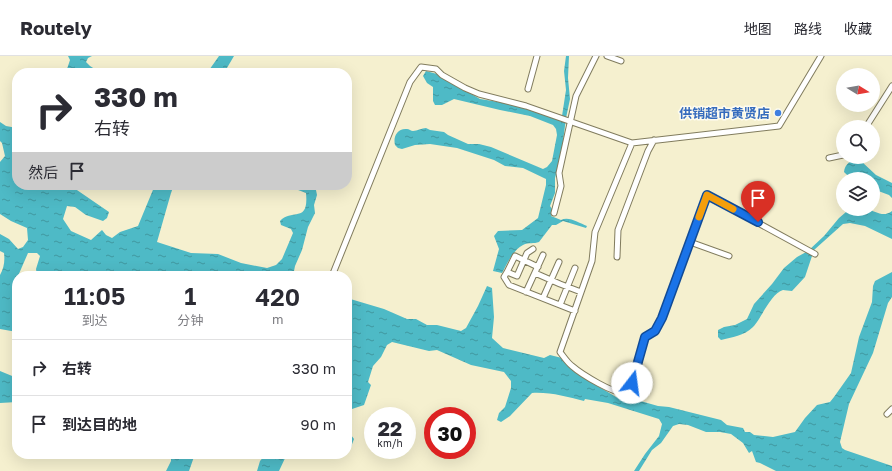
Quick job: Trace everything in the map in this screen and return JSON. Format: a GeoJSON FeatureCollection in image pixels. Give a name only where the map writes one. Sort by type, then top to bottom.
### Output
{"type":"FeatureCollection","features":[{"type":"Feature","properties":{"kind":"street"},"geometry":{"type":"LineString","coordinates":[[528,89],[537,56]]}},
{"type":"Feature","properties":{"kind":"street"},"geometry":{"type":"LineString","coordinates":[[554,214],[561,186],[560,173],[569,121],[576,96],[596,56]]}},
{"type":"Feature","properties":{"kind":"street"},"geometry":{"type":"LineString","coordinates":[[607,56],[621,61]]}},
{"type":"Feature","properties":{"kind":"street"},"geometry":{"type":"LineString","coordinates":[[334,271],[410,82],[421,67],[436,69],[442,75],[478,94],[526,106],[632,142],[779,126],[821,56]]}},
{"type":"Feature","properties":{"kind":"street"},"geometry":{"type":"LineString","coordinates":[[870,120],[892,86]]}},
{"type":"Feature","properties":{"kind":"street"},"geometry":{"type":"LineString","coordinates":[[617,256],[618,230],[648,151],[654,140]]}},
{"type":"Feature","properties":{"kind":"street"},"geometry":{"type":"LineString","coordinates":[[632,142],[595,232],[592,261],[560,352],[571,365],[595,382],[615,391],[627,392],[632,383],[645,337],[655,331],[662,318],[707,195],[808,249],[814,254]]}},
{"type":"Feature","properties":{"kind":"street"},"geometry":{"type":"LineString","coordinates":[[829,158],[836,156]]}},
{"type":"Feature","properties":{"kind":"street"},"geometry":{"type":"LineString","coordinates":[[690,242],[729,256]]}},
{"type":"Feature","properties":{"kind":"street"},"geometry":{"type":"LineString","coordinates":[[507,272],[517,276],[527,253],[533,249]]}},
{"type":"Feature","properties":{"kind":"street"},"geometry":{"type":"LineString","coordinates":[[526,292],[543,255]]}},
{"type":"Feature","properties":{"kind":"street"},"geometry":{"type":"LineString","coordinates":[[538,267],[515,256],[504,277],[509,285],[575,311]]}},
{"type":"Feature","properties":{"kind":"street"},"geometry":{"type":"LineString","coordinates":[[543,298],[559,262]]}},
{"type":"Feature","properties":{"kind":"street"},"geometry":{"type":"LineString","coordinates":[[560,305],[575,268]]}},
{"type":"Feature","properties":{"kind":"street"},"geometry":{"type":"LineString","coordinates":[[535,273],[582,292]]}},
{"type":"Feature","properties":{"kind":"street"},"geometry":{"type":"LineString","coordinates":[[887,414],[892,409]]}},
{"type":"Feature","properties":{"kind":"water"},"geometry":{"type":"Polygon","coordinates":[[[68,56],[92,56],[88,58],[86,62],[93,68],[67,68],[70,60],[68,56]]]}},
{"type":"Feature","properties":{"kind":"water"},"geometry":{"type":"Polygon","coordinates":[[[219,56],[234,56],[227,68],[211,68],[219,56]]]}},
{"type":"Feature","properties":{"kind":"water"},"geometry":{"type":"Polygon","coordinates":[[[566,56],[569,56],[568,78],[570,99],[561,157],[555,178],[555,193],[550,206],[552,209],[551,216],[561,220],[571,219],[587,226],[586,228],[563,221],[556,225],[552,225],[539,242],[525,244],[519,247],[502,273],[493,271],[499,249],[494,236],[498,231],[522,230],[538,218],[546,185],[546,179],[523,168],[505,166],[494,160],[457,148],[430,144],[415,145],[402,149],[398,148],[395,145],[395,136],[398,132],[404,129],[413,131],[426,128],[444,132],[468,144],[479,144],[491,147],[543,169],[552,161],[557,135],[556,129],[553,125],[530,116],[454,99],[442,105],[435,105],[433,101],[433,87],[427,83],[423,76],[426,71],[437,74],[480,99],[512,104],[562,116],[566,90],[564,71],[566,56]]]}},
{"type":"Feature","properties":{"kind":"water"},"geometry":{"type":"Polygon","coordinates":[[[0,122],[6,126],[12,127],[12,190],[77,190],[109,212],[107,218],[103,221],[86,215],[75,207],[67,206],[63,219],[71,231],[91,240],[102,230],[106,235],[112,238],[120,232],[138,226],[153,190],[172,190],[157,242],[191,253],[218,254],[241,263],[267,268],[276,265],[282,259],[293,233],[291,229],[281,225],[280,221],[285,217],[299,214],[305,209],[306,193],[298,190],[316,190],[317,195],[314,205],[315,213],[308,227],[302,250],[294,271],[36,271],[40,256],[37,253],[28,253],[20,271],[12,271],[12,331],[0,329],[0,275],[3,267],[4,253],[0,251],[0,234],[9,239],[18,249],[23,247],[28,240],[27,228],[0,214],[0,162],[5,156],[2,143],[0,141],[0,122]]]}},
{"type":"Feature","properties":{"kind":"water"},"geometry":{"type":"Polygon","coordinates":[[[847,164],[864,164],[873,172],[844,172],[847,164]]]}},
{"type":"Feature","properties":{"kind":"water"},"geometry":{"type":"Polygon","coordinates":[[[880,177],[892,183],[892,198],[889,195],[880,192],[880,177]]]}},
{"type":"Feature","properties":{"kind":"water"},"geometry":{"type":"Polygon","coordinates":[[[892,211],[892,239],[865,226],[850,223],[843,224],[814,250],[805,277],[792,291],[783,290],[774,296],[756,323],[749,330],[734,337],[721,340],[718,337],[718,330],[735,325],[747,319],[754,304],[784,268],[797,257],[808,251],[824,236],[841,216],[880,216],[880,213],[886,214],[892,211]]]}},
{"type":"Feature","properties":{"kind":"water"},"geometry":{"type":"Polygon","coordinates":[[[892,272],[892,297],[888,303],[873,353],[849,404],[840,442],[842,448],[845,450],[892,466],[892,471],[776,471],[756,462],[752,451],[749,453],[743,443],[731,434],[706,432],[688,425],[679,424],[673,426],[661,443],[652,450],[639,471],[634,471],[659,436],[662,424],[659,419],[608,403],[585,399],[584,401],[552,394],[532,393],[510,416],[501,422],[497,420],[499,413],[505,407],[511,388],[511,381],[504,372],[471,365],[437,350],[429,351],[392,342],[387,345],[381,357],[373,366],[368,382],[371,385],[364,405],[352,409],[352,299],[384,309],[407,319],[416,319],[427,325],[437,325],[461,331],[466,328],[487,286],[492,288],[494,317],[492,338],[503,348],[544,358],[550,355],[562,358],[570,367],[616,397],[669,407],[721,420],[727,425],[743,428],[745,432],[750,432],[754,435],[773,437],[795,432],[817,405],[830,402],[851,373],[859,337],[872,302],[873,286],[875,281],[892,272]]]}},
{"type":"Feature","properties":{"kind":"water"},"geometry":{"type":"Polygon","coordinates":[[[0,371],[12,376],[12,402],[0,403],[0,371]]]}},
{"type":"Feature","properties":{"kind":"water"},"geometry":{"type":"Polygon","coordinates":[[[171,459],[193,459],[189,471],[166,471],[171,459]]]}},
{"type":"Feature","properties":{"kind":"water"},"geometry":{"type":"Polygon","coordinates":[[[262,459],[285,459],[279,471],[257,471],[262,459]]]}},
{"type":"Feature","properties":{"kind":"slow traffic"},"geometry":{"type":"LineString","coordinates":[[699,217],[707,195],[733,209]]}},
{"type":"Feature","properties":{"kind":"place","name":"供销超市黄贤店"},"geometry":{"type":"Point","coordinates":[778,113]}},
{"type":"Feature","properties":{"kind":"route"},"geometry":{"type":"LineString","coordinates":[[632,383],[645,337],[655,331],[662,318],[707,195],[758,222]]}}]}
